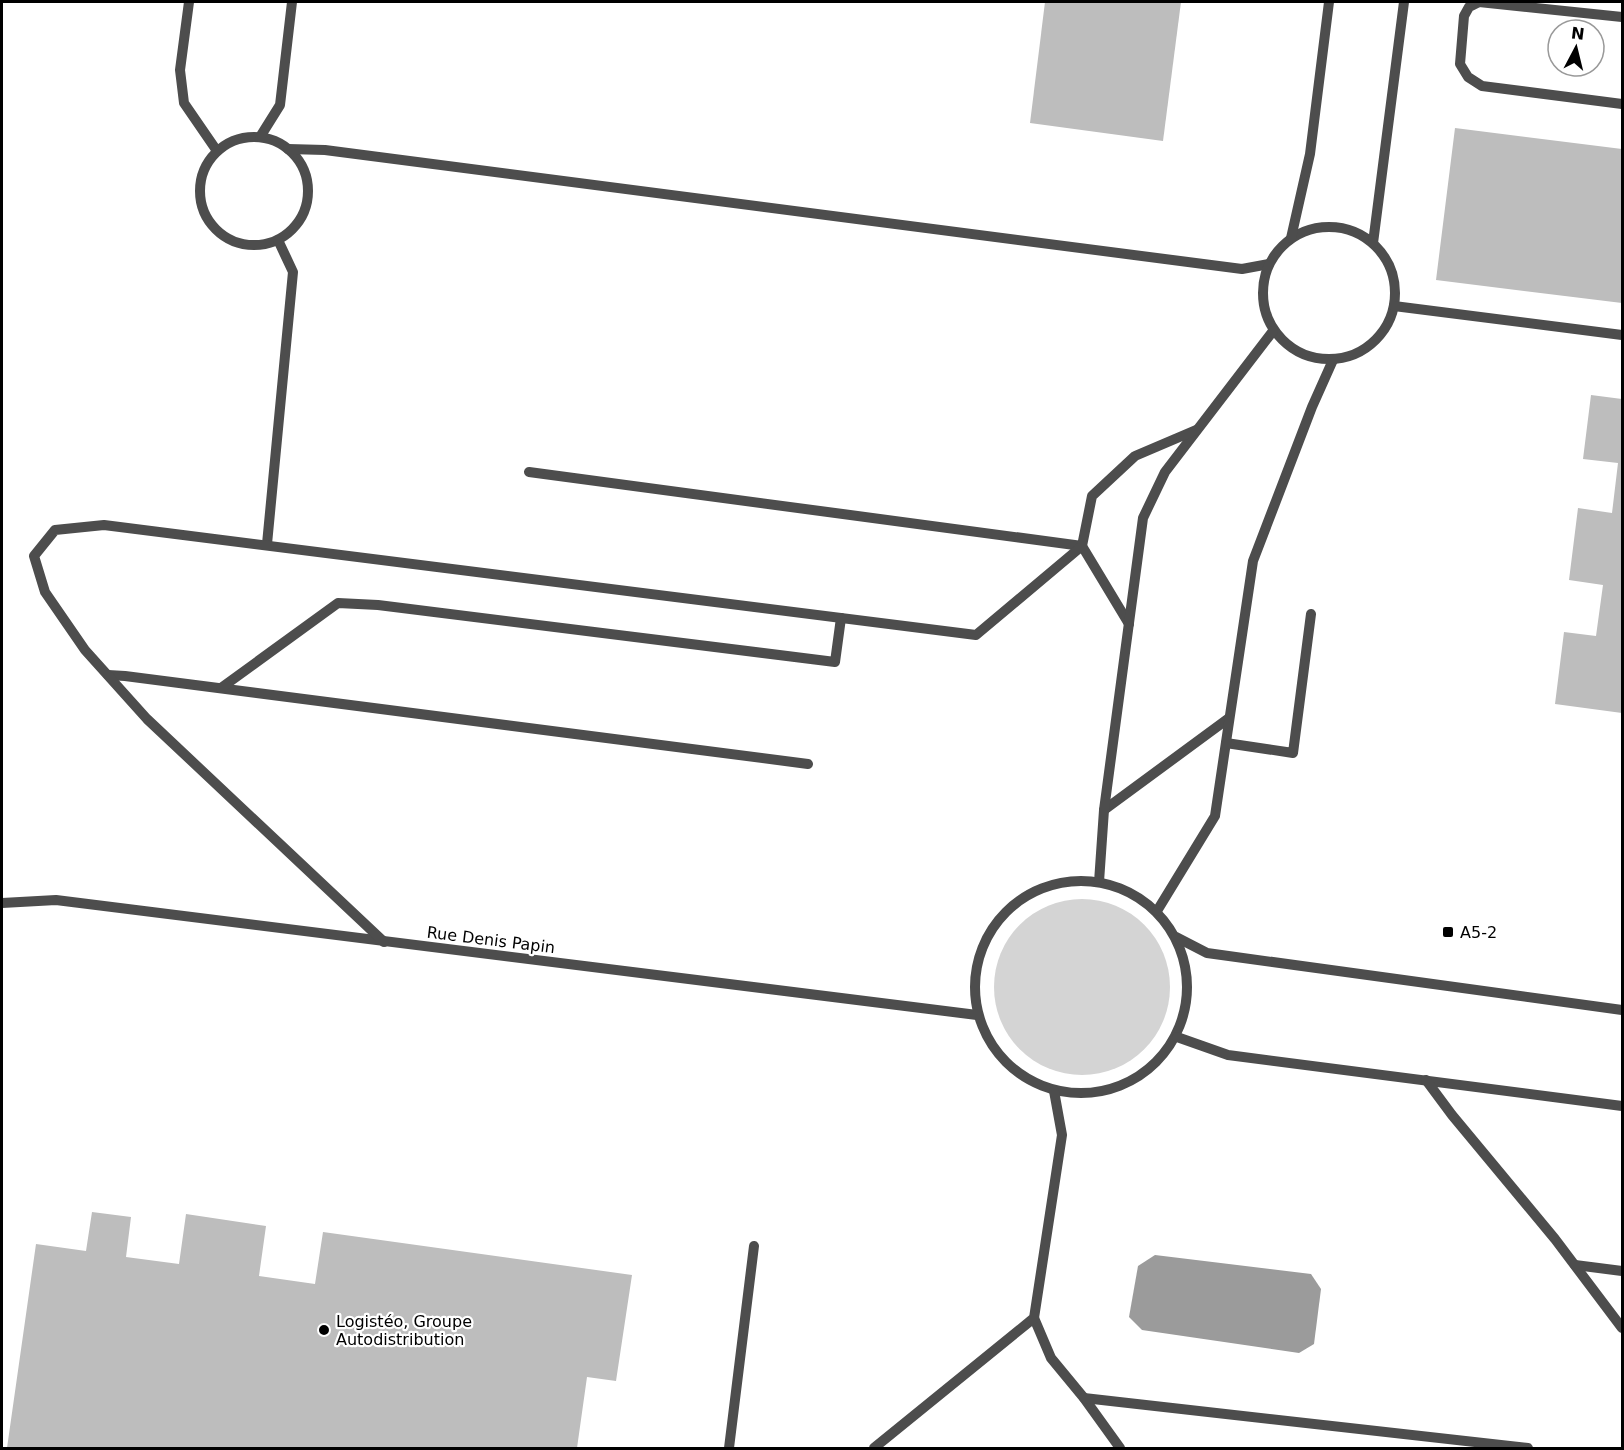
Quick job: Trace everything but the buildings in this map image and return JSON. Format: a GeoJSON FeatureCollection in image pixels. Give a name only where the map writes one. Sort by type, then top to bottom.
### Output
{"type":"FeatureCollection","features":[{"type":"Feature","properties":{"kind":"street"},"geometry":{"type":"LineString","coordinates":[[189,2],[180,70],[184,103],[217,151]]}},
{"type":"Feature","properties":{"kind":"street"},"geometry":{"type":"LineString","coordinates":[[260,137],[280,105],[292,2]]}},
{"type":"Feature","properties":{"kind":"street"},"geometry":{"type":"LineString","coordinates":[[1291,238],[1310,154],[1329,2]]}},
{"type":"Feature","properties":{"kind":"street"},"geometry":{"type":"LineString","coordinates":[[1373,243],[1404,2]]}},
{"type":"Feature","properties":{"kind":"street"},"geometry":{"type":"LineString","coordinates":[[1623,17],[1479,2],[1469,7],[1464,16],[1460,64],[1468,77],[1482,86],[1623,104]]}},
{"type":"Feature","properties":{"kind":"street"},"geometry":{"type":"LineString","coordinates":[[260,137],[275,141],[299,160],[306,174],[309,189],[307,205],[301,219],[291,231],[278,240],[264,245],[248,246],[233,242],[219,234],[209,222],[202,208],[199,193],[201,178],[207,163],[217,151],[230,142],[260,137]]}},
{"type":"Feature","properties":{"kind":"street"},"geometry":{"type":"LineString","coordinates":[[288,149],[325,150],[1242,268],[1269,264]]}},
{"type":"Feature","properties":{"kind":"street"},"geometry":{"type":"LineString","coordinates":[[1333,227],[1358,234],[1373,243],[1384,256],[1392,272],[1396,289],[1389,323],[1379,337],[1366,349],[1350,357],[1333,360],[1316,359],[1299,353],[1285,344],[1273,331],[1265,315],[1262,298],[1263,281],[1269,264],[1278,250],[1291,238],[1307,230],[1333,227]]}},
{"type":"Feature","properties":{"kind":"street"},"geometry":{"type":"LineString","coordinates":[[267,544],[292,272],[278,240]]}},
{"type":"Feature","properties":{"kind":"street"},"geometry":{"type":"LineString","coordinates":[[1394,306],[1623,335]]}},
{"type":"Feature","properties":{"kind":"street"},"geometry":{"type":"LineString","coordinates":[[1099,882],[1104,810],[1143,518],[1165,472],[1273,331]]}},
{"type":"Feature","properties":{"kind":"street"},"geometry":{"type":"LineString","coordinates":[[1157,911],[1215,816],[1253,561],[1312,406],[1333,360]]}},
{"type":"Feature","properties":{"kind":"street"},"geometry":{"type":"LineString","coordinates":[[384,942],[147,719],[86,650],[45,592],[34,556],[55,530],[104,525],[976,635],[1082,546],[1092,496],[1135,456],[1196,430]]}},
{"type":"Feature","properties":{"kind":"street"},"geometry":{"type":"LineString","coordinates":[[529,472],[1082,546]]}},
{"type":"Feature","properties":{"kind":"street"},"geometry":{"type":"LineString","coordinates":[[1082,546],[1129,624]]}},
{"type":"Feature","properties":{"kind":"street"},"geometry":{"type":"LineString","coordinates":[[221,688],[338,603],[378,604],[835,662],[841,618]]}},
{"type":"Feature","properties":{"kind":"street"},"geometry":{"type":"LineString","coordinates":[[1226,743],[1293,753],[1311,614]]}},
{"type":"Feature","properties":{"kind":"street"},"geometry":{"type":"LineString","coordinates":[[108,675],[807,764]]}},
{"type":"Feature","properties":{"kind":"street"},"geometry":{"type":"LineString","coordinates":[[1104,810],[1229,718]]}},
{"type":"Feature","properties":{"kind":"street"},"geometry":{"type":"LineString","coordinates":[[1064,881],[1099,882],[1130,892],[1157,911],[1176,937],[1188,970],[1188,1005],[1177,1037],[1155,1066],[1125,1086],[1090,1094],[1054,1091],[1020,1075],[993,1049],[977,1015],[974,979],[982,945],[1002,915],[1030,893],[1064,881]]}},
{"type":"Feature","properties":{"kind":"street","name":"Rue Denis Papin"},"geometry":{"type":"LineString","coordinates":[[2,903],[56,900],[977,1015]]}},
{"type":"Feature","properties":{"kind":"street"},"geometry":{"type":"LineString","coordinates":[[1176,937],[1208,953],[1623,1010]]}},
{"type":"Feature","properties":{"kind":"street"},"geometry":{"type":"LineString","coordinates":[[1177,1037],[1228,1055],[1623,1106]]}},
{"type":"Feature","properties":{"kind":"street"},"geometry":{"type":"LineString","coordinates":[[1426,1080],[1623,1328]]}},
{"type":"Feature","properties":{"kind":"street"},"geometry":{"type":"LineString","coordinates":[[1054,1091],[1062,1135],[1034,1318],[1051,1358],[1084,1398],[1120,1449]]}},
{"type":"Feature","properties":{"kind":"street"},"geometry":{"type":"LineString","coordinates":[[729,1449],[754,1246]]}},
{"type":"Feature","properties":{"kind":"street"},"geometry":{"type":"LineString","coordinates":[[1575,1265],[1623,1271]]}},
{"type":"Feature","properties":{"kind":"street"},"geometry":{"type":"LineString","coordinates":[[874,1449],[1034,1318]]}},
{"type":"Feature","properties":{"kind":"street"},"geometry":{"type":"LineString","coordinates":[[1084,1398],[1528,1449]]}},
{"type":"Feature","properties":{"kind":"shaded area"},"geometry":{"type":"Polygon","coordinates":[[[1082,899],[1116,906],[1131,914],[1144,925],[1155,938],[1163,953],[1170,987],[1163,1021],[1155,1036],[1144,1049],[1131,1060],[1116,1068],[1082,1075],[1048,1068],[1033,1060],[1020,1049],[1009,1036],[1001,1021],[994,987],[1001,953],[1009,938],[1020,925],[1033,914],[1048,906],[1082,899]]]}},
{"type":"Feature","properties":{"kind":"shaded area"},"geometry":{"type":"Polygon","coordinates":[[[1155,1255],[1311,1274],[1321,1289],[1314,1344],[1299,1353],[1142,1330],[1129,1317],[1138,1266],[1155,1255]]]}},
{"type":"Feature","properties":{"kind":"place","name":"A5-2"},"geometry":{"type":"Point","coordinates":[1448,932]}},
{"type":"Feature","properties":{"kind":"place","name":"Logistéo, Groupe Autodistribution"},"geometry":{"type":"Point","coordinates":[324,1330]}}]}
